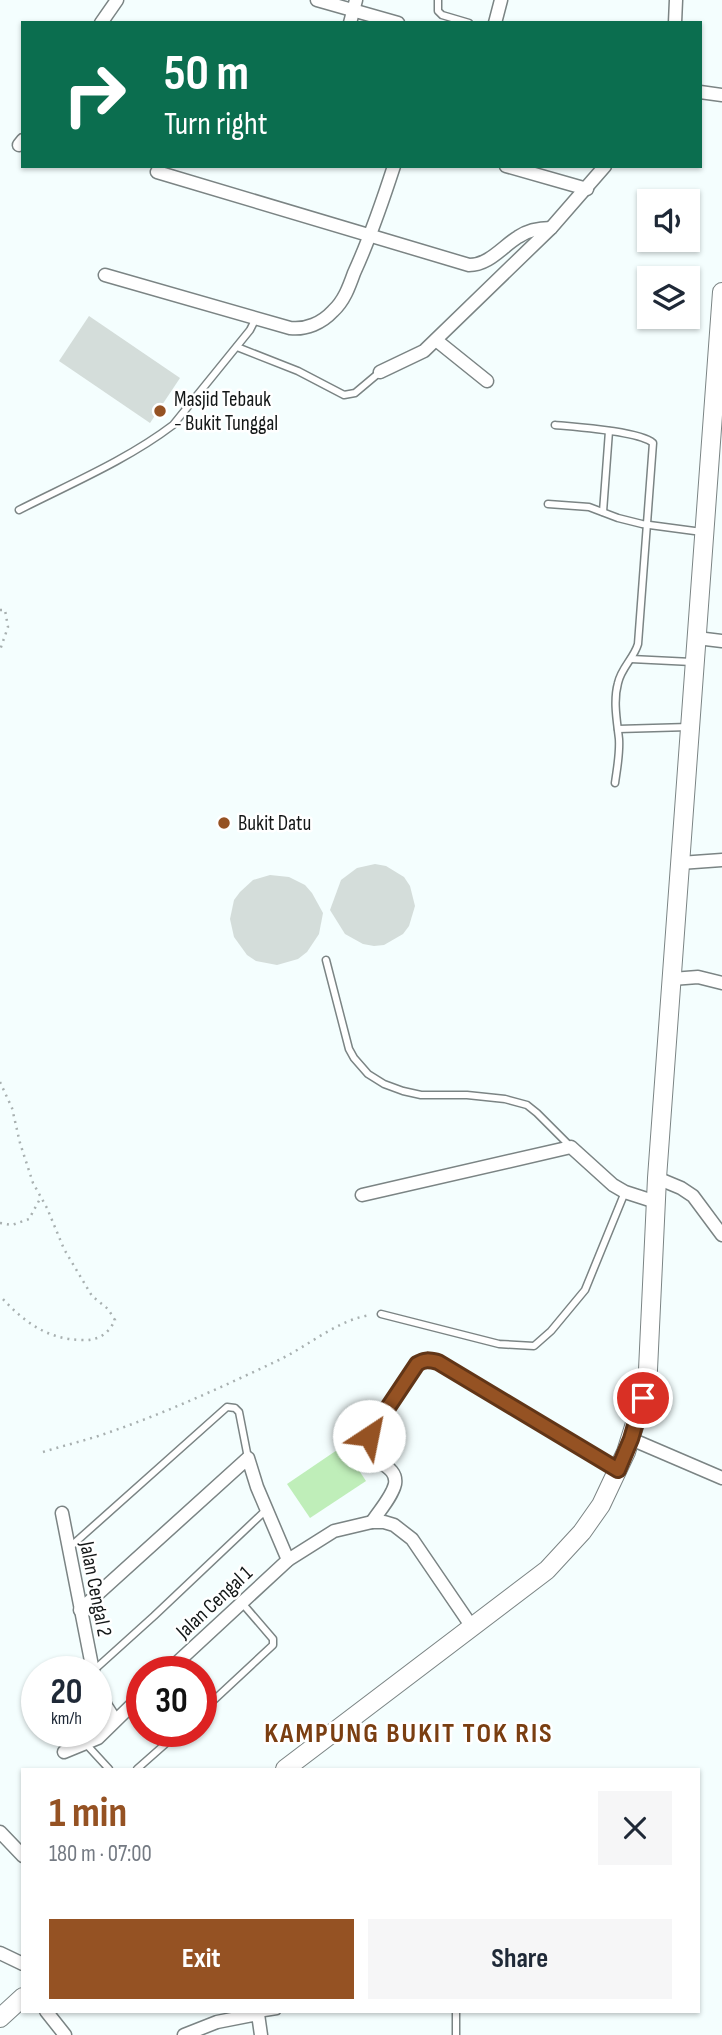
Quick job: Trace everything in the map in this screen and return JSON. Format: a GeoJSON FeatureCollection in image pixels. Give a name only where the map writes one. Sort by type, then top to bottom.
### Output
{"type":"FeatureCollection","features":[{"type":"Feature","properties":{"kind":"street"},"geometry":{"type":"LineString","coordinates":[[102,21],[117,0]]}},
{"type":"Feature","properties":{"kind":"street"},"geometry":{"type":"LineString","coordinates":[[317,0],[390,21]]}},
{"type":"Feature","properties":{"kind":"street"},"geometry":{"type":"LineString","coordinates":[[496,21],[501,0]]}},
{"type":"Feature","properties":{"kind":"street"},"geometry":{"type":"LineString","coordinates":[[675,21],[676,0]]}},
{"type":"Feature","properties":{"kind":"street"},"geometry":{"type":"LineString","coordinates":[[702,92],[722,95]]}},
{"type":"Feature","properties":{"kind":"street"},"geometry":{"type":"LineString","coordinates":[[105,275],[300,329],[326,318],[344,298],[370,237],[393,168]]}},
{"type":"Feature","properties":{"kind":"street"},"geometry":{"type":"LineString","coordinates":[[513,168],[587,189]]}},
{"type":"Feature","properties":{"kind":"street"},"geometry":{"type":"LineString","coordinates":[[380,372],[424,351],[551,228],[604,168]]}},
{"type":"Feature","properties":{"kind":"street"},"geometry":{"type":"LineString","coordinates":[[157,172],[469,265],[490,259],[518,236],[551,228]]}},
{"type":"Feature","properties":{"kind":"street"},"geometry":{"type":"LineString","coordinates":[[286,1768],[547,1570],[601,1506],[631,1439],[648,1370],[657,1178],[722,295]]}},
{"type":"Feature","properties":{"kind":"street"},"geometry":{"type":"LineString","coordinates":[[436,340],[486,381]]}},
{"type":"Feature","properties":{"kind":"street"},"geometry":{"type":"LineString","coordinates":[[697,638],[722,641]]}},
{"type":"Feature","properties":{"kind":"street"},"geometry":{"type":"LineString","coordinates":[[680,863],[722,860]]}},
{"type":"Feature","properties":{"kind":"street"},"geometry":{"type":"LineString","coordinates":[[672,979],[698,976],[722,983]]}},
{"type":"Feature","properties":{"kind":"street"},"geometry":{"type":"LineString","coordinates":[[362,1195],[571,1147],[613,1185],[656,1202]]}},
{"type":"Feature","properties":{"kind":"street"},"geometry":{"type":"LineString","coordinates":[[657,1178],[693,1196],[722,1235]]}},
{"type":"Feature","properties":{"kind":"street"},"geometry":{"type":"LineString","coordinates":[[372,1522],[396,1481],[393,1472],[369,1453],[366,1442],[417,1364],[423,1360],[438,1362],[618,1470]]}},
{"type":"Feature","properties":{"kind":"street"},"geometry":{"type":"LineString","coordinates":[[631,1439],[722,1478]]}},
{"type":"Feature","properties":{"kind":"street"},"geometry":{"type":"LineString","coordinates":[[80,1610],[248,1458],[266,1510],[288,1560]]}},
{"type":"Feature","properties":{"kind":"street","name":"Jalan Cengal 2"},"geometry":{"type":"LineString","coordinates":[[62,1513],[90,1656]]}},
{"type":"Feature","properties":{"kind":"street"},"geometry":{"type":"LineString","coordinates":[[372,1522],[394,1525],[412,1539],[472,1626]]}},
{"type":"Feature","properties":{"kind":"street","name":"Jalan Cengal 1"},"geometry":{"type":"LineString","coordinates":[[183,1656],[288,1560],[334,1531],[372,1522]]}},
{"type":"Feature","properties":{"kind":"street"},"geometry":{"type":"LineString","coordinates":[[112,1723],[126,1710]]}},
{"type":"Feature","properties":{"kind":"street"},"geometry":{"type":"LineString","coordinates":[[112,1715],[115,1720]]}},
{"type":"Feature","properties":{"kind":"street"},"geometry":{"type":"LineString","coordinates":[[64,1752],[78,1747]]}},
{"type":"Feature","properties":{"kind":"street"},"geometry":{"type":"LineString","coordinates":[[0,1832],[21,1854]]}},
{"type":"Feature","properties":{"kind":"street"},"geometry":{"type":"LineString","coordinates":[[0,1953],[21,1963]]}},
{"type":"Feature","properties":{"kind":"street"},"geometry":{"type":"LineString","coordinates":[[0,2018],[21,1999]]}},
{"type":"Feature","properties":{"kind":"street"},"geometry":{"type":"LineString","coordinates":[[48,2013],[65,2035]]}},
{"type":"Feature","properties":{"kind":"street"},"geometry":{"type":"LineString","coordinates":[[184,2035],[217,2022],[258,2014],[261,2035]]}},
{"type":"Feature","properties":{"kind":"lane"},"geometry":{"type":"LineString","coordinates":[[438,0],[438,11],[442,15],[462,21]]}},
{"type":"Feature","properties":{"kind":"lane"},"geometry":{"type":"LineString","coordinates":[[19,510],[97,470],[173,425],[237,347],[256,318]]}},
{"type":"Feature","properties":{"kind":"lane"},"geometry":{"type":"LineString","coordinates":[[237,347],[298,371],[344,395],[355,393],[380,372]]}},
{"type":"Feature","properties":{"kind":"lane"},"geometry":{"type":"LineString","coordinates":[[555,425],[609,431],[646,438],[653,443],[638,644],[617,686],[619,749],[615,783]]}},
{"type":"Feature","properties":{"kind":"lane"},"geometry":{"type":"LineString","coordinates":[[603,512],[609,431]]}},
{"type":"Feature","properties":{"kind":"lane"},"geometry":{"type":"LineString","coordinates":[[548,504],[589,507],[647,525],[704,532]]}},
{"type":"Feature","properties":{"kind":"lane"},"geometry":{"type":"LineString","coordinates":[[631,659],[695,663]]}},
{"type":"Feature","properties":{"kind":"lane"},"geometry":{"type":"LineString","coordinates":[[618,729],[691,727]]}},
{"type":"Feature","properties":{"kind":"lane"},"geometry":{"type":"LineString","coordinates":[[326,960],[349,1049],[368,1074],[384,1084],[421,1096],[467,1095],[516,1101],[537,1113],[571,1147]]}},
{"type":"Feature","properties":{"kind":"lane"},"geometry":{"type":"LineString","coordinates":[[381,1314],[499,1344],[534,1346],[551,1331],[585,1290],[625,1192]]}},
{"type":"Feature","properties":{"kind":"lane"},"geometry":{"type":"LineString","coordinates":[[69,1548],[227,1407],[235,1408],[239,1412],[248,1458]]}},
{"type":"Feature","properties":{"kind":"lane"},"geometry":{"type":"LineString","coordinates":[[110,1656],[266,1510]]}},
{"type":"Feature","properties":{"kind":"lane"},"geometry":{"type":"LineString","coordinates":[[217,1697],[273,1644],[273,1639],[242,1602]]}},
{"type":"Feature","properties":{"kind":"lane"},"geometry":{"type":"LineString","coordinates":[[89,1747],[108,1768]]}},
{"type":"Feature","properties":{"kind":"lane"},"geometry":{"type":"LineString","coordinates":[[138,1768],[162,1747]]}},
{"type":"Feature","properties":{"kind":"lane"},"geometry":{"type":"LineString","coordinates":[[258,2014],[264,2013]]}},
{"type":"Feature","properties":{"kind":"lane"},"geometry":{"type":"LineString","coordinates":[[456,2013],[456,2035]]}},
{"type":"Feature","properties":{"kind":"path"},"geometry":{"type":"LineString","coordinates":[[0,610],[5,610],[8,627],[0,650]]}},
{"type":"Feature","properties":{"kind":"path"},"geometry":{"type":"LineString","coordinates":[[0,1082],[12,1108],[33,1182],[64,1249],[92,1296],[108,1309],[115,1320],[110,1331],[93,1341],[63,1340],[27,1322],[0,1296]]}},
{"type":"Feature","properties":{"kind":"path"},"geometry":{"type":"LineString","coordinates":[[0,1223],[12,1225],[29,1219],[41,1197]]}},
{"type":"Feature","properties":{"kind":"path"},"geometry":{"type":"LineString","coordinates":[[43,1452],[110,1432],[168,1409],[282,1358],[331,1330],[363,1316],[381,1314]]}},
{"type":"Feature","properties":{"kind":"green space"},"geometry":{"type":"Polygon","coordinates":[[[343,1446],[366,1481],[310,1518],[287,1484],[343,1446]]]}},
{"type":"Feature","properties":{"kind":"building"},"geometry":{"type":"Polygon","coordinates":[[[89,316],[180,378],[150,423],[59,361],[89,316]]]}},
{"type":"Feature","properties":{"kind":"building"},"geometry":{"type":"Polygon","coordinates":[[[375,864],[386,866],[404,877],[410,886],[415,906],[409,926],[403,934],[384,945],[374,946],[363,944],[345,934],[330,910],[341,880],[357,868],[375,864]]]}},
{"type":"Feature","properties":{"kind":"building"},"geometry":{"type":"Polygon","coordinates":[[[270,875],[289,877],[305,885],[323,913],[319,934],[307,952],[298,959],[277,965],[256,961],[247,955],[234,937],[230,919],[234,900],[240,892],[253,880],[270,875]]]}},
{"type":"Feature","properties":{"kind":"place","name":"Masjid Tebauk - Bukit Tunggal"},"geometry":{"type":"Point","coordinates":[160,411]}},
{"type":"Feature","properties":{"kind":"place","name":"Bukit Datu"},"geometry":{"type":"Point","coordinates":[224,823]}},
{"type":"Feature","properties":{"kind":"district","name":"KAMPUNG BUKIT TOK RIS"},"geometry":{"type":"Point","coordinates":[409,1732]}},
{"type":"Feature","properties":{"kind":"route"},"geometry":{"type":"LineString","coordinates":[[369,1436],[417,1364],[429,1360],[438,1362],[618,1470],[631,1439],[643,1398]]}}]}
